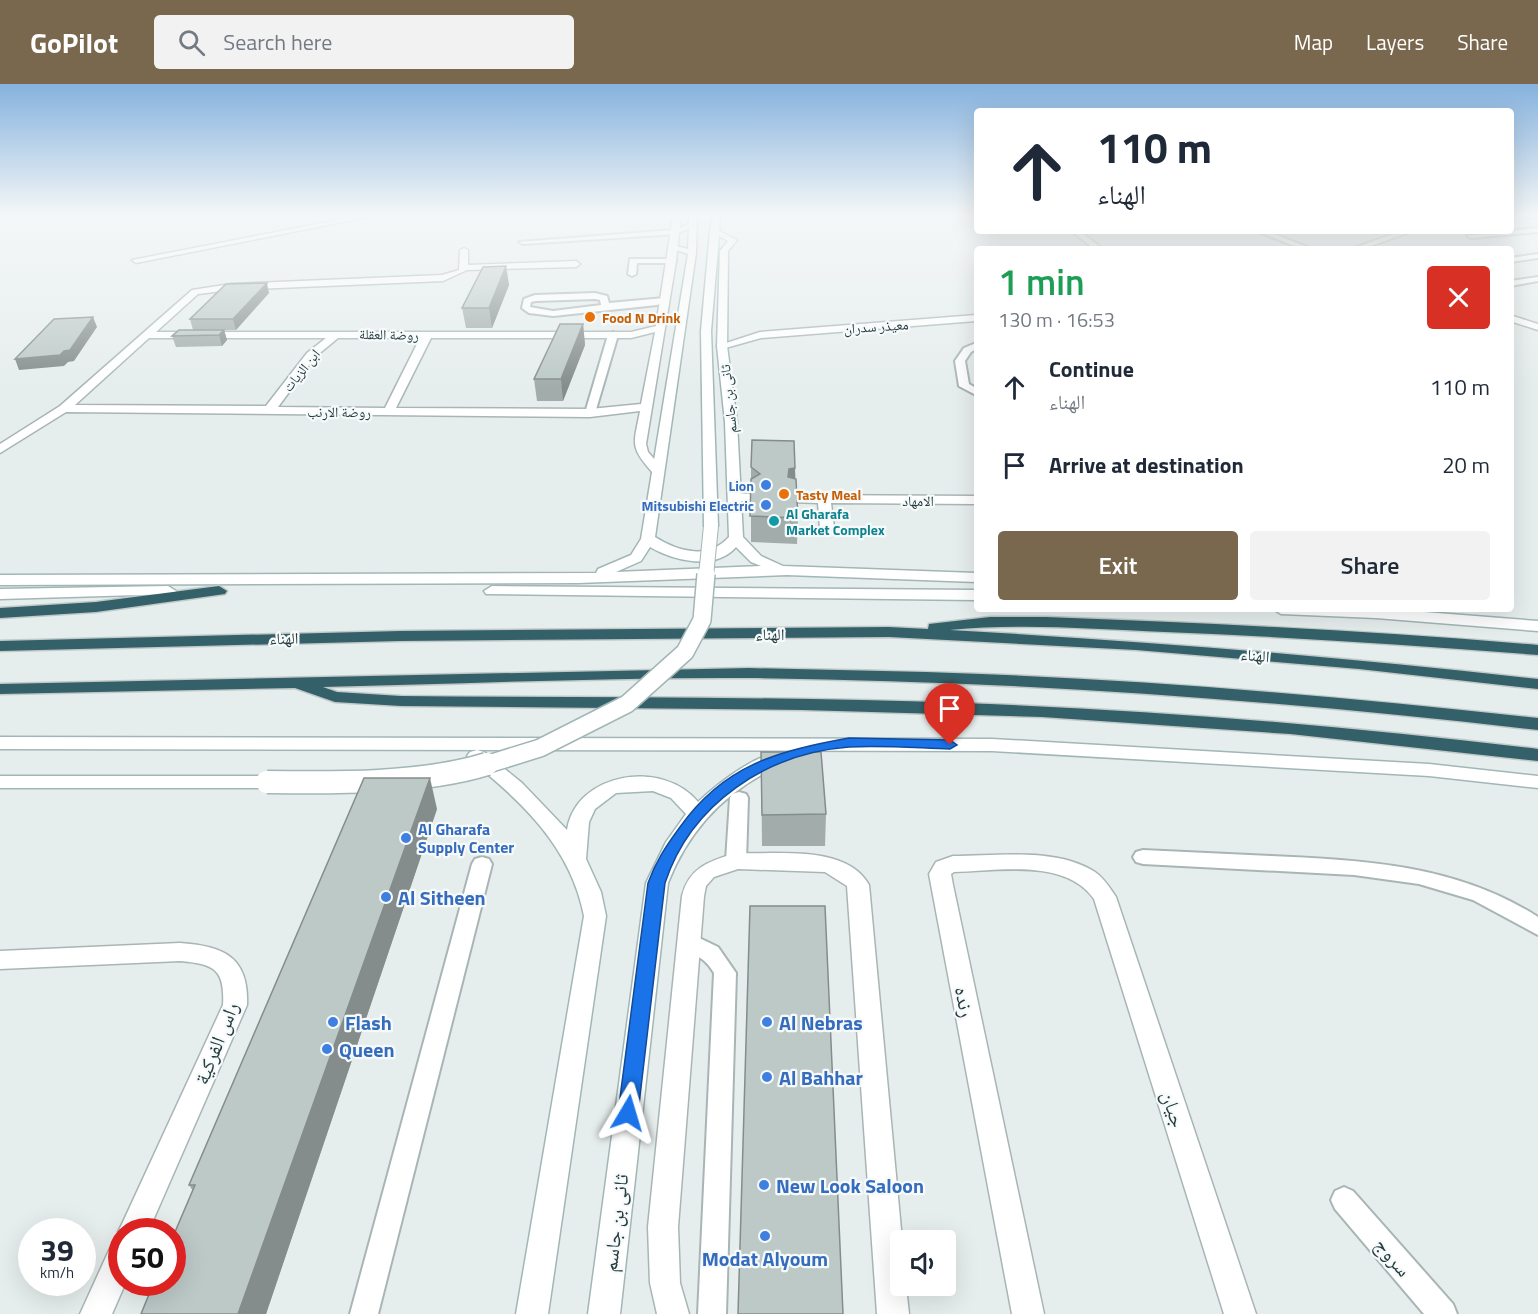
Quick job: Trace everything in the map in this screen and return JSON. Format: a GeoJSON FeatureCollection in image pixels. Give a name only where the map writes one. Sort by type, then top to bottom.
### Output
{"type":"FeatureCollection","features":[{"type":"Feature","properties":{"kind":"highway"},"geometry":{"type":"LineString","coordinates":[[0,613],[96,607],[219,591]]}},
{"type":"Feature","properties":{"kind":"highway"},"geometry":{"type":"LineString","coordinates":[[889,632],[993,621],[1348,635],[1538,650]]}},
{"type":"Feature","properties":{"kind":"highway","name":"الهناء"},"geometry":{"type":"LineString","coordinates":[[0,646],[389,636],[889,632],[1137,645],[1359,664],[1538,684]]}},
{"type":"Feature","properties":{"kind":"highway"},"geometry":{"type":"LineString","coordinates":[[0,689],[749,673],[982,679],[1369,705],[1538,724]]}},
{"type":"Feature","properties":{"kind":"highway"},"geometry":{"type":"LineString","coordinates":[[293,683],[312,692],[373,700],[859,707],[1073,714],[1232,723],[1430,741],[1538,755]]}},
{"type":"Feature","properties":{"kind":"main road"},"geometry":{"type":"LineString","coordinates":[[0,449],[64,408],[189,295],[205,290],[231,287],[430,279],[458,273]]}},
{"type":"Feature","properties":{"kind":"main road"},"geometry":{"type":"LineString","coordinates":[[657,469],[640,450],[670,273]]}},
{"type":"Feature","properties":{"kind":"main road"},"geometry":{"type":"LineString","coordinates":[[578,578],[624,565],[636,558],[648,539],[657,469],[673,387],[689,273]]}},
{"type":"Feature","properties":{"kind":"main road"},"geometry":{"type":"LineString","coordinates":[[0,782],[328,783],[420,776],[481,766],[540,748],[627,704],[685,652],[702,620],[711,526],[706,331],[712,273]]}},
{"type":"Feature","properties":{"kind":"main road","name":"ثانى بن جاسم"},"geometry":{"type":"LineString","coordinates":[[726,273],[731,328],[722,346],[731,422],[736,538]]}},
{"type":"Feature","properties":{"kind":"main road","name":"معيذر سدران"},"geometry":{"type":"LineString","coordinates":[[722,346],[746,338],[776,334],[974,318]]}},
{"type":"Feature","properties":{"kind":"main road"},"geometry":{"type":"LineString","coordinates":[[1514,319],[1538,327]]}},
{"type":"Feature","properties":{"kind":"main road","name":"روضة العقلة"},"geometry":{"type":"LineString","coordinates":[[146,335],[631,335],[660,328]]}},
{"type":"Feature","properties":{"kind":"main road","name":"معيذر سدران"},"geometry":{"type":"LineString","coordinates":[[731,328],[776,334]]}},
{"type":"Feature","properties":{"kind":"main road","name":"ابن الزيات"},"geometry":{"type":"LineString","coordinates":[[268,411],[311,355],[337,334]]}},
{"type":"Feature","properties":{"kind":"main road"},"geometry":{"type":"LineString","coordinates":[[389,411],[427,335]]}},
{"type":"Feature","properties":{"kind":"main road","name":"روضة العقلة"},"geometry":{"type":"LineString","coordinates":[[631,335],[658,344]]}},
{"type":"Feature","properties":{"kind":"main road","name":"روضة الارنب"},"geometry":{"type":"LineString","coordinates":[[64,408],[646,412]]}},
{"type":"Feature","properties":{"kind":"main road"},"geometry":{"type":"LineString","coordinates":[[734,497],[751,498]]}},
{"type":"Feature","properties":{"kind":"main road","name":"الامهاد"},"geometry":{"type":"LineString","coordinates":[[795,498],[974,500]]}},
{"type":"Feature","properties":{"kind":"main road"},"geometry":{"type":"LineString","coordinates":[[824,499],[827,528]]}},
{"type":"Feature","properties":{"kind":"main road"},"geometry":{"type":"LineString","coordinates":[[648,539],[662,549],[677,555],[697,557],[716,554],[730,547],[736,538],[756,559],[787,570]]}},
{"type":"Feature","properties":{"kind":"main road"},"geometry":{"type":"LineString","coordinates":[[0,580],[578,578],[787,570],[974,578]]}},
{"type":"Feature","properties":{"kind":"main road"},"geometry":{"type":"LineString","coordinates":[[0,594],[219,591],[974,595]]}},
{"type":"Feature","properties":{"kind":"main road"},"geometry":{"type":"LineString","coordinates":[[1352,612],[1538,626]]}},
{"type":"Feature","properties":{"kind":"main road"},"geometry":{"type":"LineString","coordinates":[[0,743],[849,743],[1068,749],[1429,770],[1538,782]]}},
{"type":"Feature","properties":{"kind":"main road","name":"ثانى بن جاسم"},"geometry":{"type":"LineString","coordinates":[[604,1314],[657,883],[664,860],[697,814],[716,794],[740,776],[767,762],[797,752],[849,743]]}},
{"type":"Feature","properties":{"kind":"main road"},"geometry":{"type":"LineString","coordinates":[[461,744],[522,792],[543,815],[575,859],[588,883],[595,916],[532,1314]]}},
{"type":"Feature","properties":{"kind":"main road"},"geometry":{"type":"LineString","coordinates":[[575,859],[580,816],[595,796],[623,785],[653,783],[678,794],[697,814]]}},
{"type":"Feature","properties":{"kind":"main road"},"geometry":{"type":"LineString","coordinates":[[673,1314],[665,1283],[663,1227],[696,883],[706,872],[736,861],[830,864],[852,876],[858,885],[893,1314]]}},
{"type":"Feature","properties":{"kind":"main road","name":"رنده"},"geometry":{"type":"LineString","coordinates":[[1028,1314],[940,874],[944,867],[953,864],[1051,866],[1086,876],[1108,903]]}},
{"type":"Feature","properties":{"kind":"main road","name":"جيان"},"geometry":{"type":"LineString","coordinates":[[1108,903],[1240,1314]]}},
{"type":"Feature","properties":{"kind":"main road","name":"راس الفركية"},"geometry":{"type":"LineString","coordinates":[[0,960],[180,952],[202,954],[220,960],[232,971],[237,987],[235,1005],[139,1218]]}},
{"type":"Feature","properties":{"kind":"main road"},"geometry":{"type":"LineString","coordinates":[[96,1314],[108,1288]]}},
{"type":"Feature","properties":{"kind":"lane"},"geometry":{"type":"LineString","coordinates":[[1514,283],[1538,279]]}},
{"type":"Feature","properties":{"kind":"lane"},"geometry":{"type":"LineString","coordinates":[[605,306],[604,298],[595,296],[535,298],[527,301],[526,308],[538,312],[591,311],[605,306],[663,306]]}},
{"type":"Feature","properties":{"kind":"lane"},"geometry":{"type":"LineString","coordinates":[[590,413],[613,335]]}},
{"type":"Feature","properties":{"kind":"lane"},"geometry":{"type":"LineString","coordinates":[[961,357],[974,347]]}},
{"type":"Feature","properties":{"kind":"lane"},"geometry":{"type":"LineString","coordinates":[[961,357],[974,361]]}},
{"type":"Feature","properties":{"kind":"lane"},"geometry":{"type":"LineString","coordinates":[[961,357],[964,386],[974,391]]}},
{"type":"Feature","properties":{"kind":"lane"},"geometry":{"type":"LineString","coordinates":[[736,861],[739,798]]}},
{"type":"Feature","properties":{"kind":"lane"},"geometry":{"type":"LineString","coordinates":[[1143,856],[1382,869],[1431,878],[1482,896],[1538,927]]}},
{"type":"Feature","properties":{"kind":"lane"},"geometry":{"type":"LineString","coordinates":[[364,1314],[482,864]]}},
{"type":"Feature","properties":{"kind":"lane"},"geometry":{"type":"LineString","coordinates":[[689,941],[703,945],[713,953],[724,973],[712,1314]]}},
{"type":"Feature","properties":{"kind":"lane","name":"سروج"},"geometry":{"type":"LineString","coordinates":[[1344,1200],[1443,1314]]}},
{"type":"Feature","properties":{"kind":"building"},"geometry":{"type":"Polygon","coordinates":[[[480,273],[503,273],[489,308],[462,308],[480,273]]]}},
{"type":"Feature","properties":{"kind":"building"},"geometry":{"type":"Polygon","coordinates":[[[267,283],[233,319],[190,319],[226,284],[267,283]]]}},
{"type":"Feature","properties":{"kind":"building"},"geometry":{"type":"Polygon","coordinates":[[[93,317],[70,350],[60,355],[15,359],[54,319],[93,317]]]}},
{"type":"Feature","properties":{"kind":"building"},"geometry":{"type":"Polygon","coordinates":[[[560,324],[583,324],[561,379],[534,379],[560,324]]]}},
{"type":"Feature","properties":{"kind":"building"},"geometry":{"type":"Polygon","coordinates":[[[179,330],[224,330],[219,335],[172,336],[179,330]]]}},
{"type":"Feature","properties":{"kind":"building","name":"Al Gharafa Market Complex"},"geometry":{"type":"Polygon","coordinates":[[[752,440],[794,441],[795,468],[789,469],[788,477],[796,479],[798,518],[750,516],[751,479],[760,474],[751,467],[752,440]]]}},
{"type":"Feature","properties":{"kind":"building"},"geometry":{"type":"Polygon","coordinates":[[[761,752],[821,752],[826,814],[762,815],[761,752]]]}},
{"type":"Feature","properties":{"kind":"building"},"geometry":{"type":"Polygon","coordinates":[[[364,778],[430,778],[238,1314],[141,1314],[148,1296],[186,1296],[186,1218],[181,1218],[195,1185],[189,1185],[364,778]]]}},
{"type":"Feature","properties":{"kind":"building"},"geometry":{"type":"Polygon","coordinates":[[[750,906],[825,906],[843,1314],[738,1314],[750,906]]]}},
{"type":"Feature","properties":{"kind":"place","name":"Food N Drink"},"geometry":{"type":"Point","coordinates":[590,317]}},
{"type":"Feature","properties":{"kind":"place","name":"Lion"},"geometry":{"type":"Point","coordinates":[766,485]}},
{"type":"Feature","properties":{"kind":"place","name":"Tasty Meal"},"geometry":{"type":"Point","coordinates":[784,494]}},
{"type":"Feature","properties":{"kind":"place","name":"Mitsubishi Electric"},"geometry":{"type":"Point","coordinates":[766,505]}},
{"type":"Feature","properties":{"kind":"place","name":"Al Gharafa Market Complex"},"geometry":{"type":"Point","coordinates":[774,521]}},
{"type":"Feature","properties":{"kind":"place","name":"Al Gharafa Supply Center"},"geometry":{"type":"Point","coordinates":[406,838]}},
{"type":"Feature","properties":{"kind":"place","name":"Al Sitheen"},"geometry":{"type":"Point","coordinates":[386,897]}},
{"type":"Feature","properties":{"kind":"place","name":"Flash"},"geometry":{"type":"Point","coordinates":[333,1022]}},
{"type":"Feature","properties":{"kind":"place","name":"Al Nebras"},"geometry":{"type":"Point","coordinates":[767,1022]}},
{"type":"Feature","properties":{"kind":"place","name":"Queen"},"geometry":{"type":"Point","coordinates":[327,1049]}},
{"type":"Feature","properties":{"kind":"place","name":"Al Bahhar"},"geometry":{"type":"Point","coordinates":[767,1077]}},
{"type":"Feature","properties":{"kind":"place","name":"New Look Saloon"},"geometry":{"type":"Point","coordinates":[764,1185]}},
{"type":"Feature","properties":{"kind":"place","name":"Modat Alyoum"},"geometry":{"type":"Point","coordinates":[765,1236]}},
{"type":"Feature","properties":{"kind":"route"},"geometry":{"type":"LineString","coordinates":[[628,1113],[657,883],[664,860],[697,814],[716,794],[740,776],[767,762],[797,752],[849,743],[950,745]]}}]}
